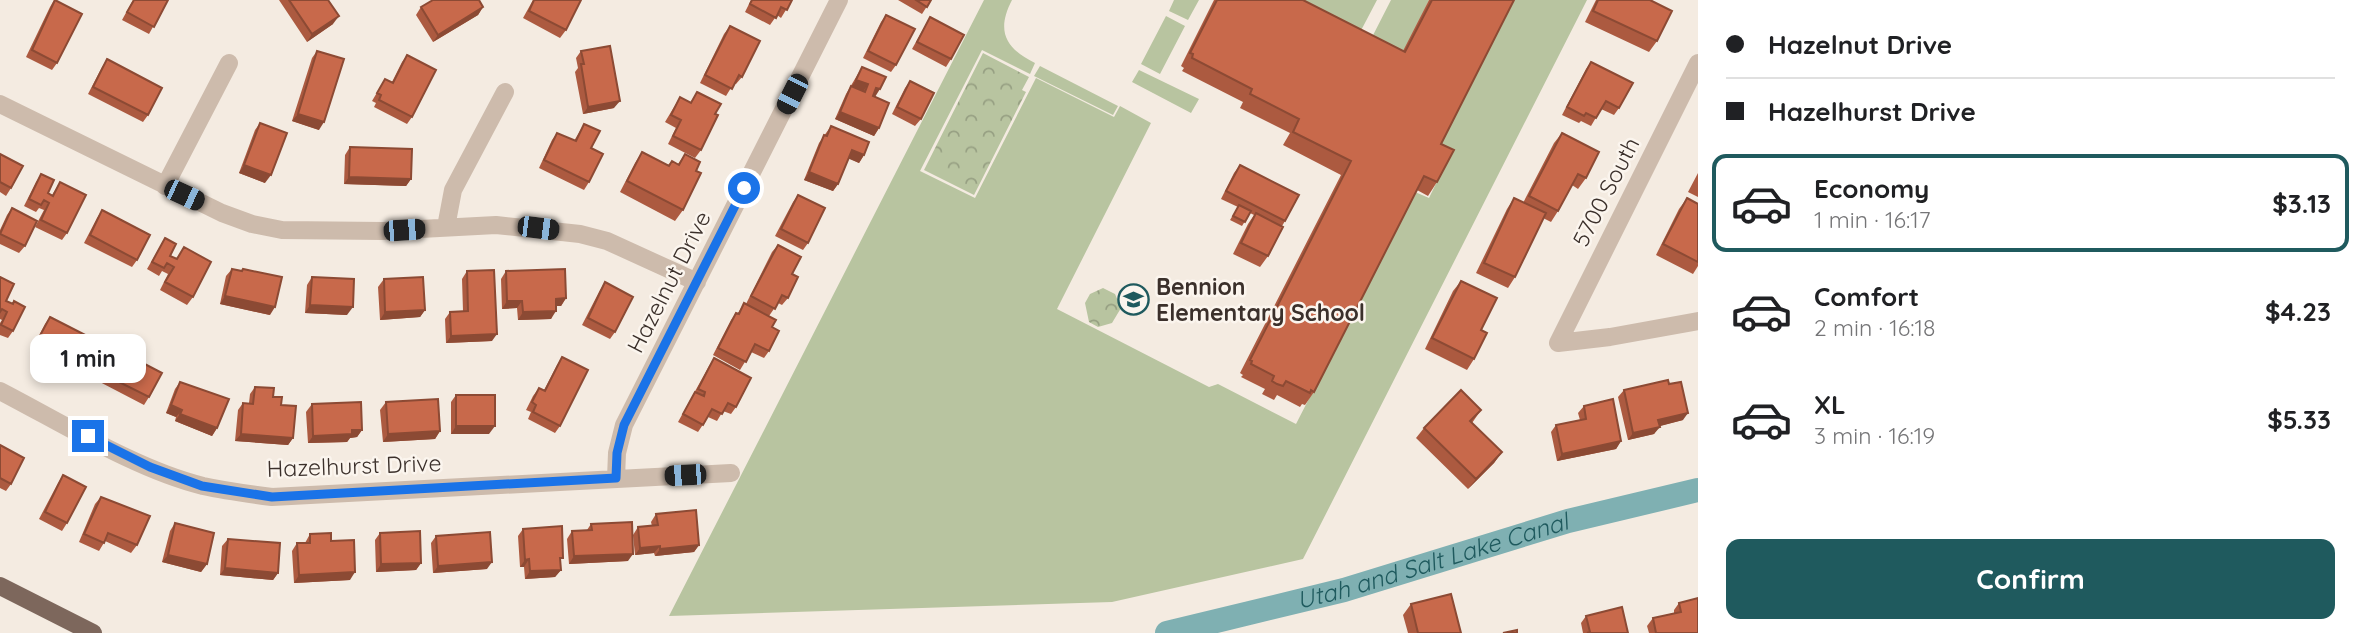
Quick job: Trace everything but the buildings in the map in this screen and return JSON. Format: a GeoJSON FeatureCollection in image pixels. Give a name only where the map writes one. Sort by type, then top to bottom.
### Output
{"type":"FeatureCollection","features":[{"type":"Feature","properties":{"kind":"main road"},"geometry":{"type":"LineString","coordinates":[[0,586],[93,633]]}},
{"type":"Feature","properties":{"kind":"street","name":"Hazelnut Drive"},"geometry":{"type":"LineString","coordinates":[[616,478],[617,453],[624,425],[839,0]]}},
{"type":"Feature","properties":{"kind":"street","name":"5700 South"},"geometry":{"type":"LineString","coordinates":[[1698,63],[1558,342],[1644,332],[1698,321]]}},
{"type":"Feature","properties":{"kind":"street"},"geometry":{"type":"LineString","coordinates":[[165,186],[229,64]]}},
{"type":"Feature","properties":{"kind":"street"},"geometry":{"type":"LineString","coordinates":[[446,227],[453,190],[505,92]]}},
{"type":"Feature","properties":{"kind":"street"},"geometry":{"type":"LineString","coordinates":[[0,104],[165,186],[252,224],[282,230],[383,231],[524,226],[607,241],[697,282]]}},
{"type":"Feature","properties":{"kind":"street","name":"Hazelhurst Drive"},"geometry":{"type":"LineString","coordinates":[[0,391],[132,459],[167,474],[202,486],[272,497],[731,473]]}},
{"type":"Feature","properties":{"kind":"green space","name":"Bennion Elementary School"},"geometry":{"type":"Polygon","coordinates":[[[984,0],[1012,0],[1005,21],[1006,38],[1016,51],[1035,63],[1030,74],[982,50],[920,171],[975,198],[1036,78],[1114,117],[1120,106],[1151,123],[1057,309],[1209,387],[1218,384],[1296,424],[1415,192],[1429,198],[1448,159],[1436,152],[1512,0],[1587,0],[1303,559],[1112,602],[669,616],[984,0]]]}},
{"type":"Feature","properties":{"kind":"green space"},"geometry":{"type":"Polygon","coordinates":[[[1174,0],[1199,0],[1188,20],[1169,11],[1174,0]]]}},
{"type":"Feature","properties":{"kind":"green space"},"geometry":{"type":"Polygon","coordinates":[[[1296,0],[1377,0],[1356,40],[1296,0]]]}},
{"type":"Feature","properties":{"kind":"green space"},"geometry":{"type":"Polygon","coordinates":[[[1391,0],[1429,0],[1399,61],[1368,45],[1391,0]]]}},
{"type":"Feature","properties":{"kind":"green space"},"geometry":{"type":"Polygon","coordinates":[[[1166,16],[1185,26],[1160,74],[1141,64],[1166,16]]]}},
{"type":"Feature","properties":{"kind":"green space"},"geometry":{"type":"Polygon","coordinates":[[[983,53],[1029,77],[1022,90],[1026,92],[974,195],[924,170],[983,53]]]}},
{"type":"Feature","properties":{"kind":"green space"},"geometry":{"type":"Polygon","coordinates":[[[1040,66],[1118,106],[1113,115],[1034,76],[1040,66]]]}},
{"type":"Feature","properties":{"kind":"green space"},"geometry":{"type":"Polygon","coordinates":[[[1139,70],[1199,99],[1191,113],[1132,82],[1139,70]]]}},
{"type":"Feature","properties":{"kind":"green space"},"geometry":{"type":"Polygon","coordinates":[[[1103,288],[1115,294],[1121,308],[1112,323],[1098,327],[1089,322],[1085,303],[1090,294],[1103,288]]]}},
{"type":"Feature","properties":{"kind":"waterway","name":"Utah and Salt Lake Canal"},"geometry":{"type":"LineString","coordinates":[[1167,633],[1344,590],[1568,521],[1698,490]]}},
{"type":"Feature","properties":{"kind":"place","name":"Bennion Elementary School"},"geometry":{"type":"Point","coordinates":[1133,300]}},
{"type":"Feature","properties":{"kind":"route"},"geometry":{"type":"LineString","coordinates":[[88,436],[150,467],[202,486],[272,497],[616,478],[617,453],[624,425],[744,188]]}}]}
